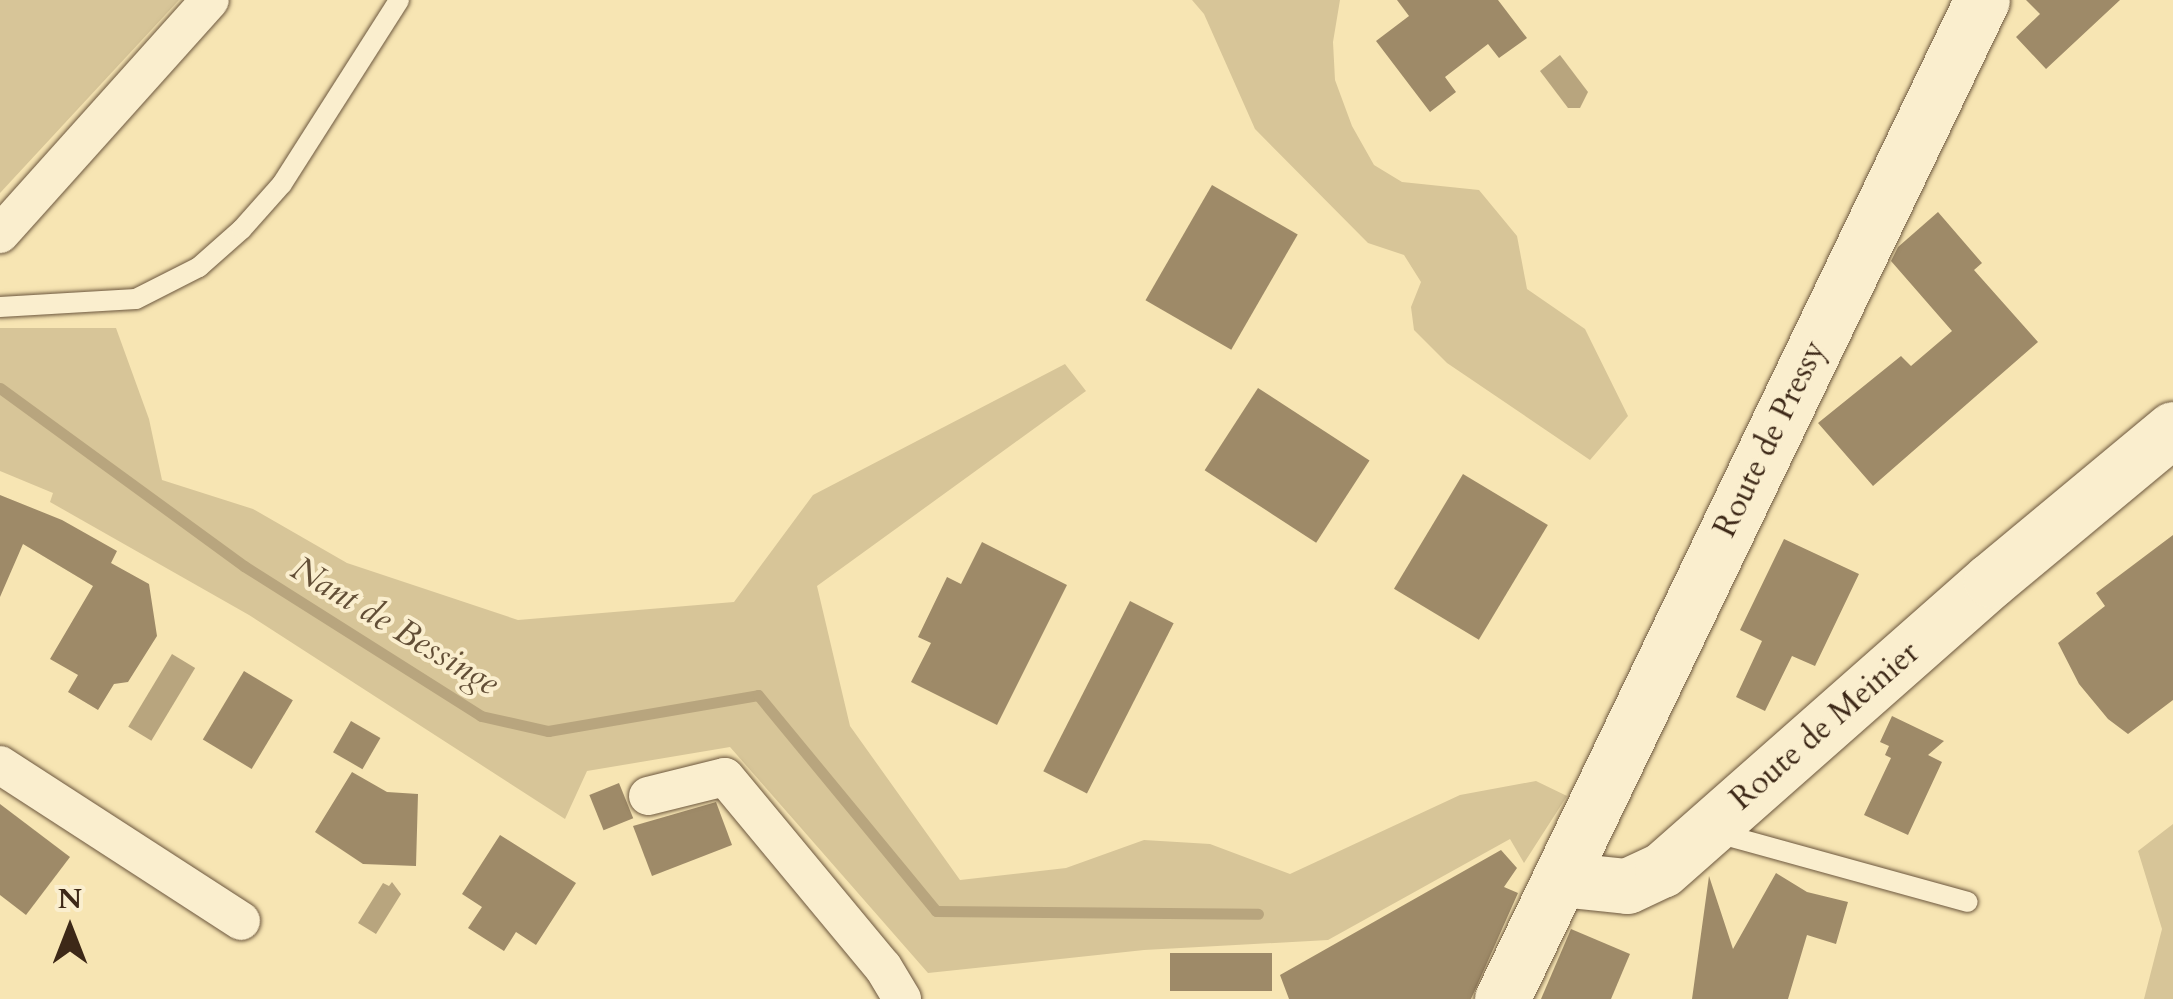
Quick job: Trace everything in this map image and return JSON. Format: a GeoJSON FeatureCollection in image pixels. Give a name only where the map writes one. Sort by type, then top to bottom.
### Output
{"type":"FeatureCollection","features":[{"type":"Feature","properties":{"kind":"street"},"geometry":{"type":"LineString","coordinates":[[0,234],[210,0]]}},
{"type":"Feature","properties":{"kind":"street","name":"Route de Pressy"},"geometry":{"type":"LineString","coordinates":[[1560,878],[1626,733],[1982,0]]}},
{"type":"Feature","properties":{"kind":"street","name":"Route de Meinier"},"geometry":{"type":"LineString","coordinates":[[1560,878],[1606,886],[1641,883],[2173,428]]}},
{"type":"Feature","properties":{"kind":"street"},"geometry":{"type":"LineString","coordinates":[[0,764],[241,920]]}},
{"type":"Feature","properties":{"kind":"street"},"geometry":{"type":"LineString","coordinates":[[648,796],[724,777],[883,967],[902,999]]}},
{"type":"Feature","properties":{"kind":"street"},"geometry":{"type":"LineString","coordinates":[[1502,999],[1560,878]]}},
{"type":"Feature","properties":{"kind":"lane"},"geometry":{"type":"LineString","coordinates":[[0,308],[136,299],[199,267],[242,229],[282,184],[399,0]]}},
{"type":"Feature","properties":{"kind":"lane"},"geometry":{"type":"LineString","coordinates":[[1707,830],[1968,902]]}},
{"type":"Feature","properties":{"kind":"shaded area"},"geometry":{"type":"Polygon","coordinates":[[[0,0],[179,0],[0,193],[0,0]]]}},
{"type":"Feature","properties":{"kind":"shaded area"},"geometry":{"type":"Polygon","coordinates":[[[1192,0],[1340,0],[1333,42],[1335,80],[1352,126],[1374,165],[1402,182],[1479,190],[1517,236],[1527,289],[1585,329],[1628,416],[1590,460],[1447,363],[1414,330],[1411,307],[1421,282],[1404,255],[1368,243],[1255,129],[1204,14],[1192,0]]]}},
{"type":"Feature","properties":{"kind":"shaded area"},"geometry":{"type":"Polygon","coordinates":[[[1560,55],[1588,92],[1580,108],[1568,108],[1540,71],[1560,55]]]}},
{"type":"Feature","properties":{"kind":"shaded area"},"geometry":{"type":"Polygon","coordinates":[[[0,328],[116,328],[149,419],[162,480],[253,509],[347,563],[518,620],[734,602],[813,495],[1065,364],[1086,391],[817,586],[850,726],[960,880],[1066,868],[1144,840],[1210,844],[1290,874],[1460,795],[1536,781],[1567,796],[1524,863],[1510,839],[1328,940],[1144,950],[928,973],[730,747],[587,771],[565,819],[249,615],[50,502],[53,493],[0,471],[0,328]]]}},
{"type":"Feature","properties":{"kind":"shaded area"},"geometry":{"type":"Polygon","coordinates":[[[172,654],[195,668],[151,741],[128,727],[172,654]]]}},
{"type":"Feature","properties":{"kind":"shaded area"},"geometry":{"type":"Polygon","coordinates":[[[2173,824],[2173,999],[2144,999],[2162,929],[2138,851],[2173,824]]]}},
{"type":"Feature","properties":{"kind":"shaded area"},"geometry":{"type":"Polygon","coordinates":[[[392,882],[401,894],[376,934],[358,923],[383,883],[389,886],[392,882]]]}},
{"type":"Feature","properties":{"kind":"building"},"geometry":{"type":"Polygon","coordinates":[[[1397,0],[1498,0],[1527,38],[1499,58],[1488,44],[1445,77],[1456,92],[1430,112],[1376,41],[1409,16],[1397,0]]]}},
{"type":"Feature","properties":{"kind":"building"},"geometry":{"type":"Polygon","coordinates":[[[2026,0],[2120,0],[2046,69],[2016,37],[2040,14],[2026,0]]]}},
{"type":"Feature","properties":{"kind":"building"},"geometry":{"type":"Polygon","coordinates":[[[1212,185],[1298,234],[1231,350],[1146,300],[1212,185]]]}},
{"type":"Feature","properties":{"kind":"building"},"geometry":{"type":"Polygon","coordinates":[[[1938,212],[1982,263],[1974,270],[2038,342],[1873,486],[1818,423],[1901,356],[1911,366],[1952,331],[1891,261],[1898,247],[1938,212]]]}},
{"type":"Feature","properties":{"kind":"building"},"geometry":{"type":"Polygon","coordinates":[[[1258,388],[1370,460],[1316,543],[1205,470],[1258,388]]]}},
{"type":"Feature","properties":{"kind":"building"},"geometry":{"type":"Polygon","coordinates":[[[1463,474],[1548,525],[1479,640],[1394,589],[1463,474]]]}},
{"type":"Feature","properties":{"kind":"building"},"geometry":{"type":"Polygon","coordinates":[[[0,495],[62,520],[117,551],[111,563],[149,584],[157,636],[128,682],[114,684],[98,710],[68,692],[78,675],[50,659],[93,586],[23,544],[0,597],[0,495]]]}},
{"type":"Feature","properties":{"kind":"building"},"geometry":{"type":"Polygon","coordinates":[[[2173,535],[2173,700],[2128,734],[2108,719],[2079,684],[2058,643],[2105,606],[2096,593],[2173,535]]]}},
{"type":"Feature","properties":{"kind":"building"},"geometry":{"type":"Polygon","coordinates":[[[1784,539],[1859,574],[1815,666],[1792,656],[1765,711],[1736,697],[1762,641],[1740,630],[1784,539]]]}},
{"type":"Feature","properties":{"kind":"building"},"geometry":{"type":"Polygon","coordinates":[[[982,542],[1067,585],[997,725],[911,682],[931,643],[918,637],[947,577],[961,584],[982,542]]]}},
{"type":"Feature","properties":{"kind":"building"},"geometry":{"type":"Polygon","coordinates":[[[1130,601],[1174,623],[1087,793],[1043,771],[1130,601]]]}},
{"type":"Feature","properties":{"kind":"building"},"geometry":{"type":"Polygon","coordinates":[[[244,671],[293,700],[252,769],[203,740],[244,671]]]}},
{"type":"Feature","properties":{"kind":"building"},"geometry":{"type":"Polygon","coordinates":[[[1892,716],[1944,741],[1928,755],[1942,762],[1908,835],[1864,815],[1891,758],[1885,755],[1889,746],[1880,742],[1892,716]]]}},
{"type":"Feature","properties":{"kind":"building"},"geometry":{"type":"Polygon","coordinates":[[[351,721],[380,738],[362,769],[333,752],[351,721]]]}},
{"type":"Feature","properties":{"kind":"building"},"geometry":{"type":"Polygon","coordinates":[[[352,772],[387,792],[418,794],[416,866],[363,864],[315,832],[352,772]]]}},
{"type":"Feature","properties":{"kind":"building"},"geometry":{"type":"Polygon","coordinates":[[[619,783],[633,818],[604,830],[589,795],[619,783]]]}},
{"type":"Feature","properties":{"kind":"building"},"geometry":{"type":"Polygon","coordinates":[[[716,802],[732,845],[652,876],[633,826],[716,802]]]}},
{"type":"Feature","properties":{"kind":"building"},"geometry":{"type":"Polygon","coordinates":[[[0,804],[70,857],[26,915],[0,895],[0,804]]]}},
{"type":"Feature","properties":{"kind":"building"},"geometry":{"type":"Polygon","coordinates":[[[500,835],[576,883],[536,945],[516,932],[504,951],[468,928],[482,907],[462,894],[500,835]]]}},
{"type":"Feature","properties":{"kind":"building"},"geometry":{"type":"Polygon","coordinates":[[[1501,850],[1517,868],[1504,887],[1518,893],[1471,999],[1289,999],[1280,975],[1501,850]]]}},
{"type":"Feature","properties":{"kind":"building"},"geometry":{"type":"Polygon","coordinates":[[[1776,873],[1807,892],[1848,902],[1836,944],[1807,935],[1788,999],[1692,999],[1709,876],[1733,949],[1776,873]]]}},
{"type":"Feature","properties":{"kind":"building"},"geometry":{"type":"Polygon","coordinates":[[[1571,929],[1630,954],[1611,999],[1541,999],[1571,929]]]}},
{"type":"Feature","properties":{"kind":"building"},"geometry":{"type":"Polygon","coordinates":[[[1170,953],[1272,953],[1272,991],[1170,991],[1170,953]]]}},
{"type":"Feature","properties":{"kind":"waterway","name":"Nant de Bessinge"},"geometry":{"type":"LineString","coordinates":[[0,388],[244,566],[481,716],[548,731],[758,695],[936,911],[1258,914]]}}]}
